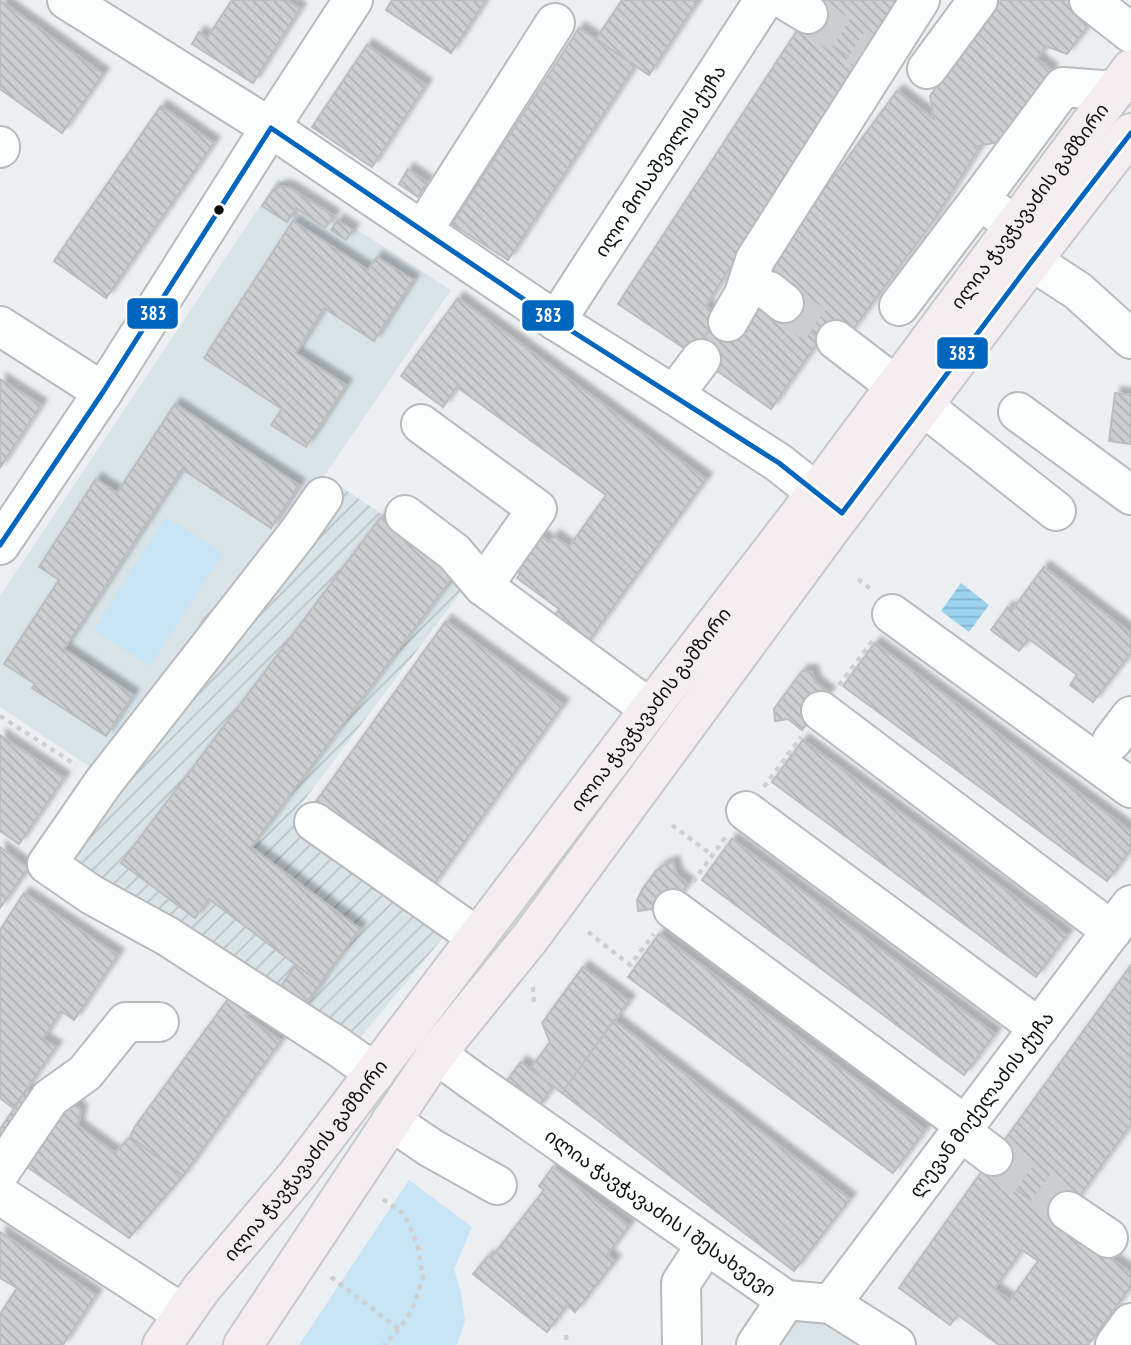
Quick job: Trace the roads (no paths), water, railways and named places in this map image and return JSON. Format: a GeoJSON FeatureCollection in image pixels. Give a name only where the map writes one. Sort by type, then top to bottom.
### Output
{"type":"FeatureCollection","features":[{"type":"Feature","properties":{"kind":"main road","name":"ილია ჭავჭავაძის გამზირი"},"geometry":{"type":"LineString","coordinates":[[243,1345],[436,1054],[530,938],[829,503],[909,396],[1014,226],[1123,80]]}},
{"type":"Feature","properties":{"kind":"main road","name":"ილია ჭავჭავაძის გამზირი"},"geometry":{"type":"LineString","coordinates":[[909,396],[1032,261],[1131,133]]}},
{"type":"Feature","properties":{"kind":"main road","name":"ილია ჭავჭავაძის გამზირი"},"geometry":{"type":"LineString","coordinates":[[162,1345],[178,1310],[201,1289],[297,1175],[650,709],[829,503]]}},
{"type":"Feature","properties":{"kind":"street"},"geometry":{"type":"LineString","coordinates":[[67,0],[119,14],[271,128],[556,321],[779,463],[829,503]]}},
{"type":"Feature","properties":{"kind":"street"},"geometry":{"type":"LineString","coordinates":[[0,545],[103,392],[354,0]]}},
{"type":"Feature","properties":{"kind":"street","name":"ილო მოსაშვილის ქუჩა"},"geometry":{"type":"LineString","coordinates":[[556,321],[764,0]]}},
{"type":"Feature","properties":{"kind":"street"},"geometry":{"type":"LineString","coordinates":[[728,322],[744,294],[755,260],[874,56],[920,0]]}},
{"type":"Feature","properties":{"kind":"street"},"geometry":{"type":"LineString","coordinates":[[927,69],[978,0]]}},
{"type":"Feature","properties":{"kind":"street"},"geometry":{"type":"LineString","coordinates":[[1089,0],[1131,33]]}},
{"type":"Feature","properties":{"kind":"street"},"geometry":{"type":"LineString","coordinates":[[422,230],[555,23]]}},
{"type":"Feature","properties":{"kind":"street"},"geometry":{"type":"LineString","coordinates":[[899,306],[1063,87],[1123,80]]}},
{"type":"Feature","properties":{"kind":"street"},"geometry":{"type":"LineString","coordinates":[[980,199],[1014,226]]}},
{"type":"Feature","properties":{"kind":"street"},"geometry":{"type":"LineString","coordinates":[[1032,261],[1078,291],[1131,339]]}},
{"type":"Feature","properties":{"kind":"street"},"geometry":{"type":"LineString","coordinates":[[0,326],[103,392]]}},
{"type":"Feature","properties":{"kind":"street"},"geometry":{"type":"LineString","coordinates":[[836,340],[1056,511]]}},
{"type":"Feature","properties":{"kind":"street"},"geometry":{"type":"LineString","coordinates":[[674,395],[701,359]]}},
{"type":"Feature","properties":{"kind":"street"},"geometry":{"type":"LineString","coordinates":[[1018,412],[1131,495]]}},
{"type":"Feature","properties":{"kind":"street"},"geometry":{"type":"LineString","coordinates":[[421,424],[537,509],[483,586]]}},
{"type":"Feature","properties":{"kind":"street"},"geometry":{"type":"LineString","coordinates":[[323,497],[298,533],[103,783],[47,864],[92,895],[179,944],[375,1073]]}},
{"type":"Feature","properties":{"kind":"street"},"geometry":{"type":"LineString","coordinates":[[405,515],[454,552],[483,586],[650,709]]}},
{"type":"Feature","properties":{"kind":"street"},"geometry":{"type":"LineString","coordinates":[[892,614],[1131,788]]}},
{"type":"Feature","properties":{"kind":"street"},"geometry":{"type":"LineString","coordinates":[[821,711],[1121,918]]}},
{"type":"Feature","properties":{"kind":"street"},"geometry":{"type":"LineString","coordinates":[[746,811],[1039,1028]]}},
{"type":"Feature","properties":{"kind":"street"},"geometry":{"type":"LineString","coordinates":[[314,822],[477,937]]}},
{"type":"Feature","properties":{"kind":"street"},"geometry":{"type":"LineString","coordinates":[[673,908],[963,1128],[993,1156]]}},
{"type":"Feature","properties":{"kind":"street","name":"ლევან მიქელაძის ქუჩა"},"geometry":{"type":"LineString","coordinates":[[831,1304],[1121,918]]}},
{"type":"Feature","properties":{"kind":"street"},"geometry":{"type":"LineString","coordinates":[[0,1172],[50,1098],[85,1073],[125,1021],[159,1022]]}},
{"type":"Feature","properties":{"kind":"street","name":"ილია ჭავჭავაძის I შესახვევი"},"geometry":{"type":"LineString","coordinates":[[436,1054],[706,1245],[782,1306],[831,1304],[896,1345]]}},
{"type":"Feature","properties":{"kind":"street"},"geometry":{"type":"LineString","coordinates":[[391,1121],[431,1148],[497,1185]]}},
{"type":"Feature","properties":{"kind":"street"},"geometry":{"type":"LineString","coordinates":[[0,1195],[178,1310]]}},
{"type":"Feature","properties":{"kind":"street"},"geometry":{"type":"LineString","coordinates":[[1068,1211],[1108,1238]]}},
{"type":"Feature","properties":{"kind":"street"},"geometry":{"type":"LineString","coordinates":[[682,1345],[681,1283],[706,1245]]}},
{"type":"Feature","properties":{"kind":"street"},"geometry":{"type":"LineString","coordinates":[[756,1345],[782,1306]]}},
{"type":"Feature","properties":{"kind":"street"},"geometry":{"type":"LineString","coordinates":[[1115,1345],[1131,1324]]}},
{"type":"Feature","properties":{"kind":"water"},"geometry":{"type":"Polygon","coordinates":[[[961,583],[989,605],[969,632],[941,611],[961,583]]]}},
{"type":"Feature","properties":{"kind":"tunnel"},"geometry":{"type":"LineString","coordinates":[[808,14],[866,51]]}},
{"type":"Feature","properties":{"kind":"tunnel"},"geometry":{"type":"LineString","coordinates":[[784,303],[836,340]]}},
{"type":"Feature","properties":{"kind":"tunnel"},"geometry":{"type":"LineString","coordinates":[[993,1156],[1068,1211]]}}]}
